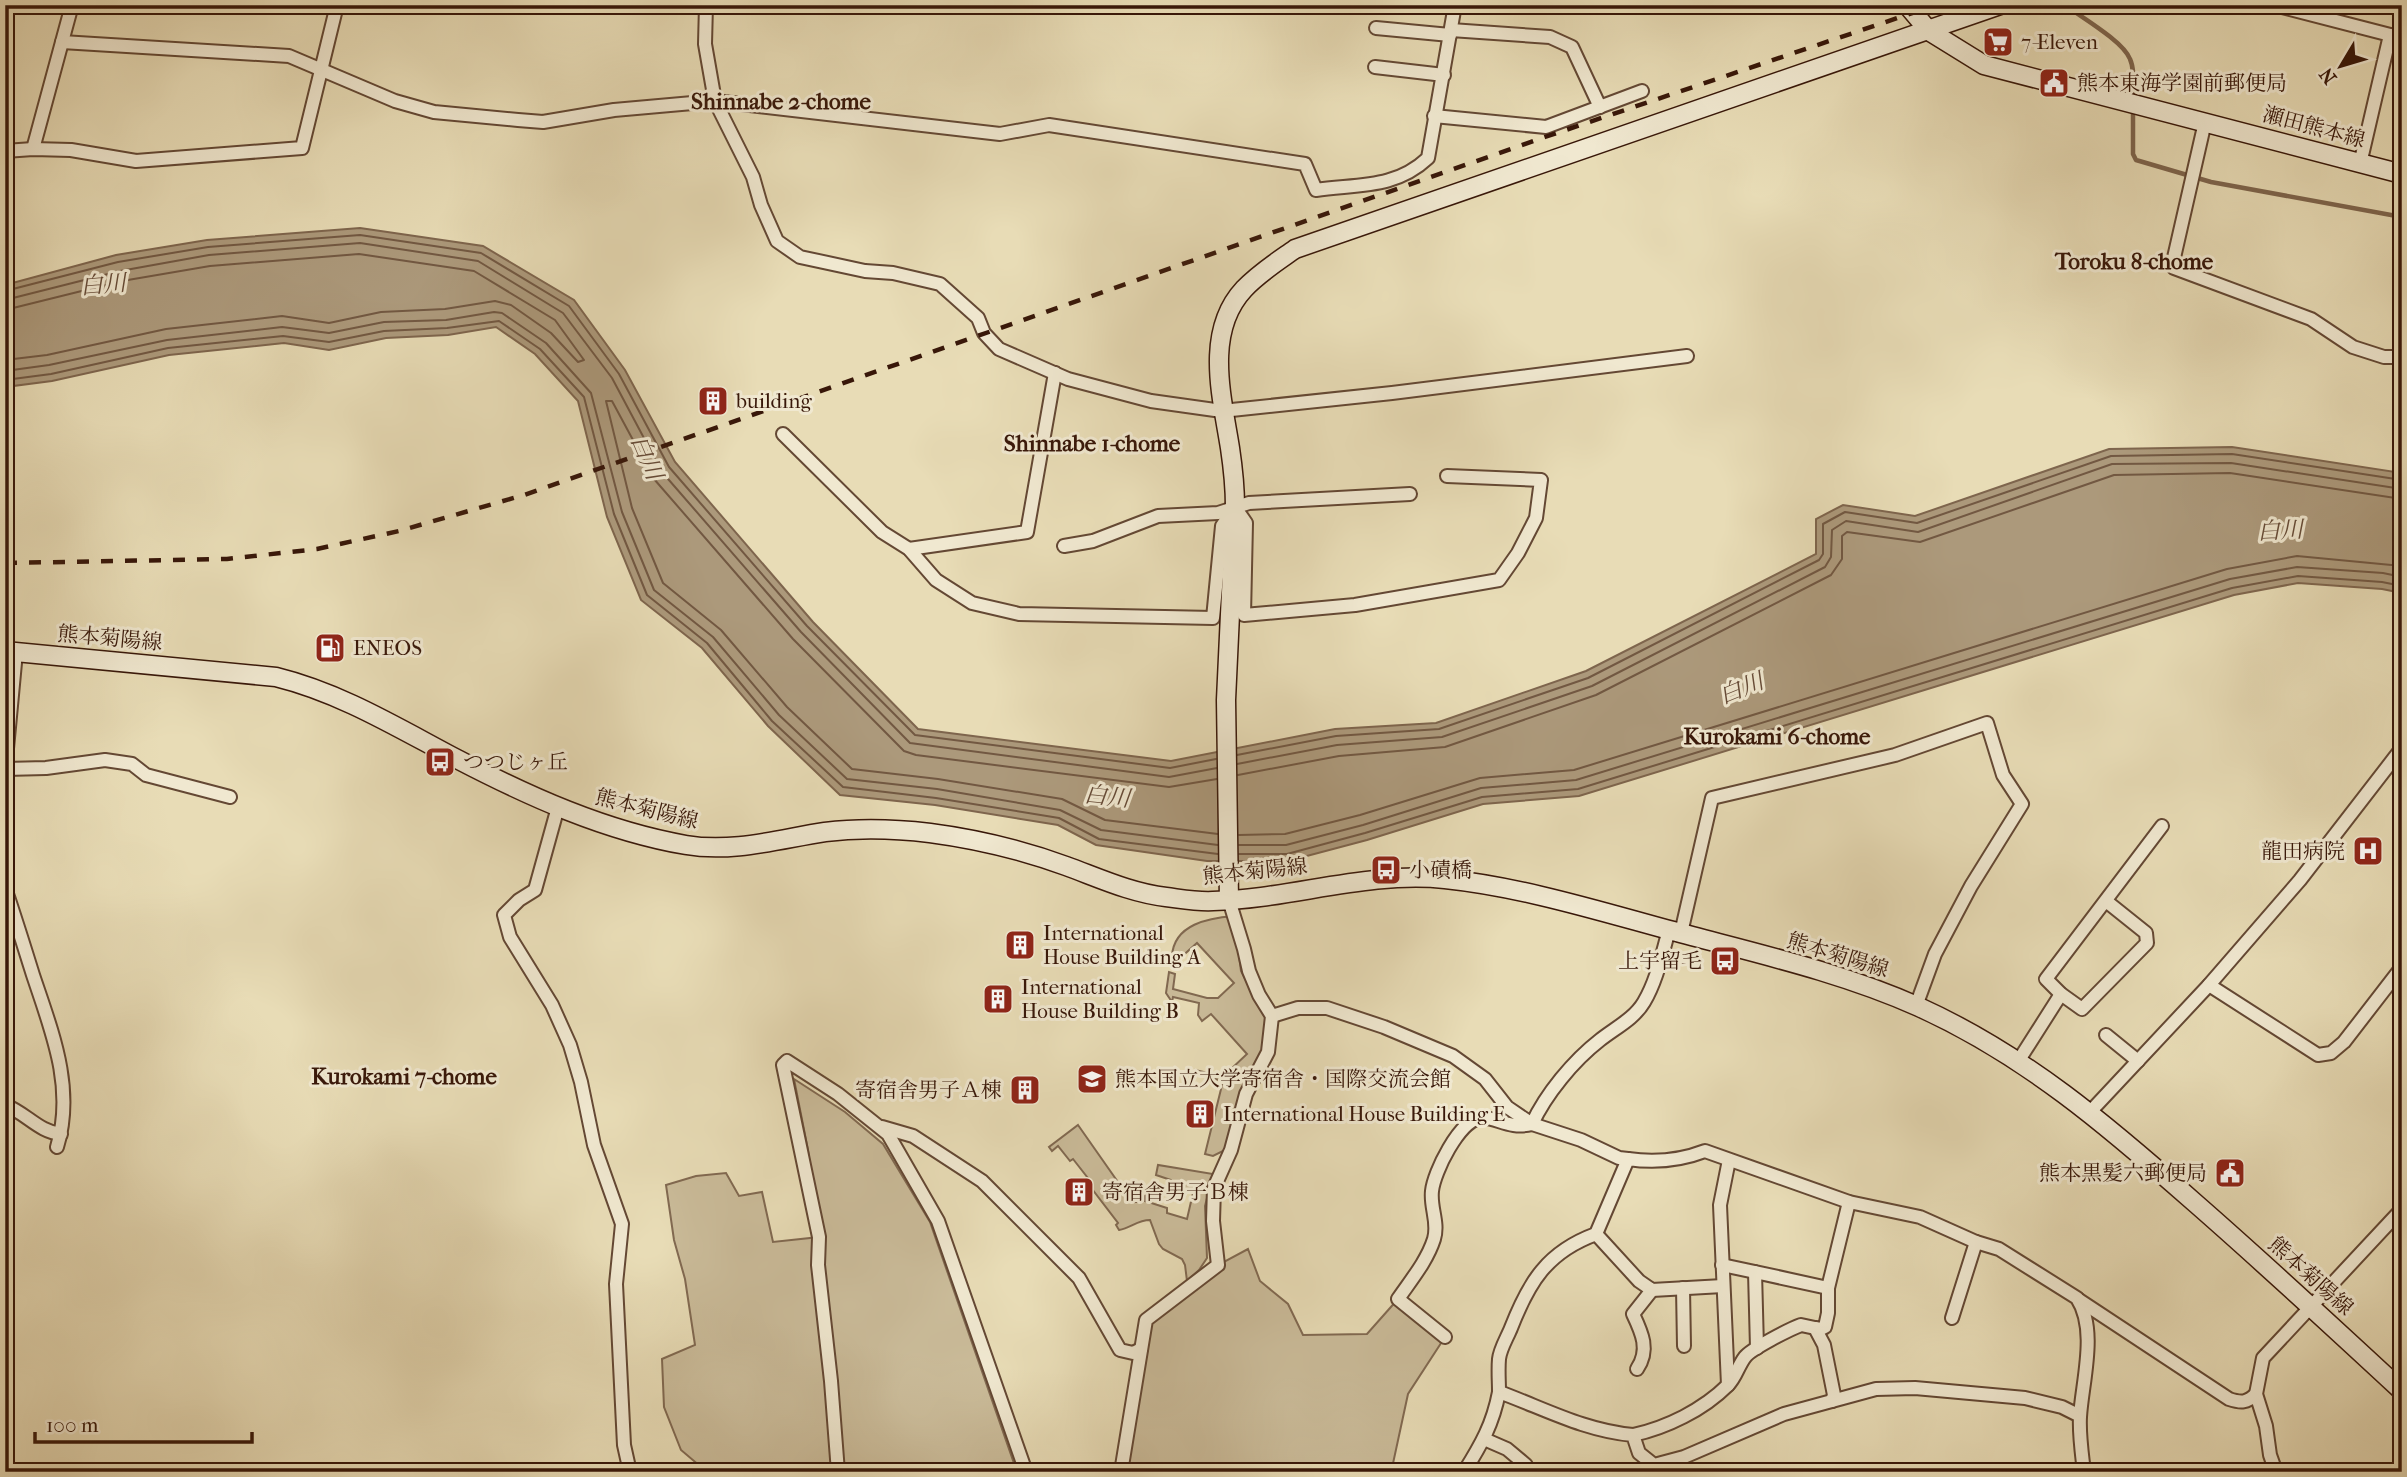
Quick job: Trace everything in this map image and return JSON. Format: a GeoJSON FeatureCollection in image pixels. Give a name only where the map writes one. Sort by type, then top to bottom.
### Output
{"type":"FeatureCollection","features":[{"type":"Feature","properties":{"kind":"main road","name":"瀬田熊本線"},"geometry":{"type":"LineString","coordinates":[[1907,5],[1929,31],[1984,65],[2402,174]]}},
{"type":"Feature","properties":{"kind":"main road"},"geometry":{"type":"LineString","coordinates":[[1229,900],[1226,700],[1235,507],[1234,478],[1222,411],[1219,360],[1223,326],[1243,290],[1295,249],[2000,5]]}},
{"type":"Feature","properties":{"kind":"main road","name":"熊本菊陽線"},"geometry":{"type":"LineString","coordinates":[[11,652],[276,677],[305,684],[353,704],[466,764],[558,807],[600,822],[691,846],[735,847],[826,832],[857,830],[927,832],[1005,847],[1157,896],[1209,902],[1272,896],[1387,877],[1443,879],[1493,886],[1675,932],[1867,986],[1975,1035],[2019,1060],[2090,1112],[2311,1306],[2402,1391]]}},
{"type":"Feature","properties":{"kind":"street"},"geometry":{"type":"LineString","coordinates":[[33,149],[72,5]]}},
{"type":"Feature","properties":{"kind":"street"},"geometry":{"type":"LineString","coordinates":[[5,151],[71,150],[136,161],[302,148],[337,5]]}},
{"type":"Feature","properties":{"kind":"street"},"geometry":{"type":"LineString","coordinates":[[706,5],[705,44],[715,101],[753,177],[761,205],[777,241],[800,257],[865,271],[893,272],[940,284],[978,318],[984,333],[999,349],[1068,379],[1152,401],[1222,411],[1687,356]]}},
{"type":"Feature","properties":{"kind":"street"},"geometry":{"type":"LineString","coordinates":[[62,42],[289,56],[394,101],[435,112],[543,122],[614,110],[715,101],[1000,134],[1049,125],[1305,164],[1316,191],[1389,182],[1413,172],[1428,158],[1455,5]]}},
{"type":"Feature","properties":{"kind":"street"},"geometry":{"type":"LineString","coordinates":[[2274,5],[2396,37],[2360,163]]}},
{"type":"Feature","properties":{"kind":"street"},"geometry":{"type":"LineString","coordinates":[[1377,28],[1550,37],[1572,47],[1600,107]]}},
{"type":"Feature","properties":{"kind":"street"},"geometry":{"type":"LineString","coordinates":[[1375,67],[1444,75]]}},
{"type":"Feature","properties":{"kind":"street"},"geometry":{"type":"LineString","coordinates":[[1434,116],[1546,127],[1642,91]]}},
{"type":"Feature","properties":{"kind":"street"},"geometry":{"type":"LineString","coordinates":[[2205,122],[2173,262],[2174,268],[2311,319],[2353,347],[2384,357],[2402,357]]}},
{"type":"Feature","properties":{"kind":"street"},"geometry":{"type":"LineString","coordinates":[[909,549],[1027,532],[1055,373]]}},
{"type":"Feature","properties":{"kind":"street"},"geometry":{"type":"LineString","coordinates":[[783,434],[882,532],[909,549],[936,580],[972,603],[1019,614],[1213,618],[1222,526],[1235,507]]}},
{"type":"Feature","properties":{"kind":"street"},"geometry":{"type":"LineString","coordinates":[[1235,507],[1246,523],[1244,615],[1355,605],[1499,580],[1518,553],[1536,519],[1541,480],[1447,476]]}},
{"type":"Feature","properties":{"kind":"street"},"geometry":{"type":"LineString","coordinates":[[1064,546],[1093,541],[1158,516],[1218,513],[1249,503],[1410,494]]}},
{"type":"Feature","properties":{"kind":"street"},"geometry":{"type":"LineString","coordinates":[[11,652],[5,769],[46,768],[105,760],[132,764],[146,775],[230,797]]}},
{"type":"Feature","properties":{"kind":"street"},"geometry":{"type":"LineString","coordinates":[[1532,1124],[1539,1110],[1569,1071],[1597,1043],[1635,1014],[1644,1002],[1675,932],[1712,798],[1895,755],[1987,723],[2003,775],[2022,804],[1971,886],[1947,931],[1935,954],[1916,1006]]}},
{"type":"Feature","properties":{"kind":"street"},"geometry":{"type":"LineString","coordinates":[[2090,1112],[2209,985],[2300,880],[2402,748]]}},
{"type":"Feature","properties":{"kind":"street"},"geometry":{"type":"LineString","coordinates":[[558,807],[535,890],[519,900],[504,915],[510,937],[552,1006],[570,1045],[582,1082],[594,1146],[622,1224],[616,1284],[624,1445],[630,1472]]}},
{"type":"Feature","properties":{"kind":"street"},"geometry":{"type":"LineString","coordinates":[[2106,901],[2146,933],[2147,943],[2082,1009],[2046,979],[2162,826]]}},
{"type":"Feature","properties":{"kind":"street"},"geometry":{"type":"LineString","coordinates":[[5,888],[55,1041],[62,1074],[64,1122],[57,1147]]}},
{"type":"Feature","properties":{"kind":"street"},"geometry":{"type":"LineString","coordinates":[[1121,1472],[1146,1320],[1218,1265],[1212,1211],[1214,1188],[1231,1150],[1246,1094],[1268,1052],[1272,1016],[1249,971],[1229,900]]}},
{"type":"Feature","properties":{"kind":"street"},"geometry":{"type":"LineString","coordinates":[[2209,985],[2318,1055],[2331,1053],[2344,1042],[2402,967]]}},
{"type":"Feature","properties":{"kind":"street"},"geometry":{"type":"LineString","coordinates":[[2019,1060],[2061,994]]}},
{"type":"Feature","properties":{"kind":"street"},"geometry":{"type":"LineString","coordinates":[[1272,1016],[1298,1008],[1327,1008],[1439,1049],[1485,1080],[1507,1107],[1532,1124],[1581,1140],[1619,1158],[1662,1162],[1704,1151],[1849,1202],[1920,1217],[1976,1242],[1999,1249],[2229,1399],[2242,1402],[2256,1394]]}},
{"type":"Feature","properties":{"kind":"street"},"geometry":{"type":"LineString","coordinates":[[2106,1035],[2138,1061]]}},
{"type":"Feature","properties":{"kind":"street"},"geometry":{"type":"LineString","coordinates":[[838,1472],[818,1265],[820,1237],[783,1065],[788,1061],[838,1094],[888,1134],[938,1221],[1026,1472]]}},
{"type":"Feature","properties":{"kind":"street"},"geometry":{"type":"LineString","coordinates":[[5,1105],[20,1111],[46,1132],[61,1134]]}},
{"type":"Feature","properties":{"kind":"street"},"geometry":{"type":"LineString","coordinates":[[1445,1337],[1398,1299],[1429,1252],[1434,1238],[1437,1227],[1432,1191],[1443,1160],[1454,1138],[1469,1122],[1482,1118],[1519,1127],[1532,1124]]}},
{"type":"Feature","properties":{"kind":"street"},"geometry":{"type":"LineString","coordinates":[[879,1126],[913,1136],[982,1181],[1079,1278],[1120,1350],[1133,1353],[1141,1349]]}},
{"type":"Feature","properties":{"kind":"street"},"geometry":{"type":"LineString","coordinates":[[1464,1472],[1484,1440],[1496,1411],[1499,1356],[1536,1275],[1569,1247],[1595,1234],[1628,1159]]}},
{"type":"Feature","properties":{"kind":"street"},"geometry":{"type":"LineString","coordinates":[[1728,1385],[1720,1205],[1729,1160]]}},
{"type":"Feature","properties":{"kind":"street"},"geometry":{"type":"LineString","coordinates":[[1499,1392],[1600,1431],[1633,1435],[1664,1426],[1700,1406],[1728,1385],[1748,1354],[1757,1348],[1801,1325],[1821,1329],[1825,1327],[1828,1288],[1849,1202]]}},
{"type":"Feature","properties":{"kind":"street"},"geometry":{"type":"LineString","coordinates":[[2276,1472],[2256,1394],[2263,1358],[2402,1209]]}},
{"type":"Feature","properties":{"kind":"street"},"geometry":{"type":"LineString","coordinates":[[1595,1234],[1652,1290],[1723,1286]]}},
{"type":"Feature","properties":{"kind":"street"},"geometry":{"type":"LineString","coordinates":[[1952,1318],[1976,1242]]}},
{"type":"Feature","properties":{"kind":"street"},"geometry":{"type":"LineString","coordinates":[[1721,1265],[1828,1288]]}},
{"type":"Feature","properties":{"kind":"street"},"geometry":{"type":"LineString","coordinates":[[1755,1272],[1757,1348]]}},
{"type":"Feature","properties":{"kind":"street"},"geometry":{"type":"LineString","coordinates":[[1683,1288],[1684,1346]]}},
{"type":"Feature","properties":{"kind":"street"},"geometry":{"type":"LineString","coordinates":[[1637,1369],[1644,1352],[1644,1343],[1633,1314],[1652,1290]]}},
{"type":"Feature","properties":{"kind":"street"},"geometry":{"type":"LineString","coordinates":[[2077,1298],[2083,1307],[2087,1334],[2087,1363],[2080,1416],[2084,1472]]}},
{"type":"Feature","properties":{"kind":"street"},"geometry":{"type":"LineString","coordinates":[[1815,1328],[1826,1352],[1834,1395],[1832,1401]]}},
{"type":"Feature","properties":{"kind":"street"},"geometry":{"type":"LineString","coordinates":[[1633,1435],[1639,1453],[1654,1465],[1684,1457],[1784,1414],[1876,1389],[1915,1388],[2025,1398],[2062,1407],[2080,1416]]}},
{"type":"Feature","properties":{"kind":"street"},"geometry":{"type":"LineString","coordinates":[[1484,1440],[1507,1449],[1526,1465]]}},
{"type":"Feature","properties":{"kind":"shaded area"},"geometry":{"type":"Polygon","coordinates":[[[1234,916],[1241,971],[1266,1019],[1264,1049],[1251,1076],[1230,1070],[1247,1054],[1211,1014],[1202,1021],[1198,1015],[1199,1003],[1173,997],[1172,1002],[1166,993],[1169,972],[1175,974],[1173,989],[1207,998],[1218,998],[1234,983],[1197,943],[1179,959],[1172,956],[1174,945],[1186,930],[1204,921],[1234,916]]]}},
{"type":"Feature","properties":{"kind":"shaded area"},"geometry":{"type":"Polygon","coordinates":[[[1195,1070],[1247,1082],[1225,1150],[1213,1156],[1205,1154],[1223,1081],[1194,1074],[1195,1070]]]}},
{"type":"Feature","properties":{"kind":"shaded area"},"geometry":{"type":"Polygon","coordinates":[[[794,1079],[845,1112],[883,1144],[930,1222],[1017,1472],[707,1472],[681,1450],[664,1407],[662,1359],[695,1345],[666,1185],[696,1176],[726,1173],[739,1196],[762,1192],[773,1242],[819,1237],[808,1150],[794,1079]]]}},
{"type":"Feature","properties":{"kind":"shaded area"},"geometry":{"type":"Polygon","coordinates":[[[1078,1125],[1132,1202],[1140,1202],[1145,1196],[1145,1201],[1167,1208],[1167,1213],[1187,1219],[1193,1193],[1172,1187],[1171,1180],[1156,1175],[1158,1165],[1213,1174],[1205,1206],[1207,1258],[1187,1281],[1182,1259],[1163,1249],[1150,1220],[1119,1230],[1116,1225],[1118,1223],[1073,1159],[1070,1161],[1058,1146],[1052,1151],[1049,1147],[1078,1125]]]}},
{"type":"Feature","properties":{"kind":"shaded area"},"geometry":{"type":"Polygon","coordinates":[[[1248,1249],[1260,1281],[1288,1304],[1303,1335],[1367,1334],[1398,1299],[1445,1337],[1408,1394],[1392,1468],[1394,1472],[1121,1472],[1146,1320],[1218,1265],[1248,1249]]]}},
{"type":"Feature","properties":{"kind":"water","name":"白川"},"geometry":{"type":"Polygon","coordinates":[[[360,228],[483,246],[574,300],[625,370],[675,462],[813,622],[918,729],[1171,761],[1335,729],[1436,723],[1586,671],[1816,554],[1816,519],[1843,505],[1915,516],[2109,449],[2232,447],[2402,473],[2402,593],[2298,583],[2234,595],[1579,796],[1483,804],[1288,861],[1207,861],[1096,845],[1058,825],[935,805],[840,795],[768,726],[702,648],[641,600],[607,517],[578,401],[535,354],[496,327],[448,335],[386,338],[329,350],[284,343],[169,355],[52,381],[5,387],[5,285],[116,255],[207,240],[360,228]]]}},
{"type":"Feature","properties":{"kind":"waterway"},"geometry":{"type":"LineString","coordinates":[[2065,5],[2111,37],[2126,52],[2133,68],[2133,98]]}},
{"type":"Feature","properties":{"kind":"waterway"},"geometry":{"type":"LineString","coordinates":[[2133,110],[2133,154],[2136,160],[2211,182],[2402,217]]}},
{"type":"Feature","properties":{"kind":"railway"},"geometry":{"type":"LineString","coordinates":[[5,563],[227,559],[317,549],[399,531],[524,495],[1545,137],[1936,5]]}},
{"type":"Feature","properties":{"kind":"place","name":"7-Eleven"},"geometry":{"type":"Point","coordinates":[1998,42]}},
{"type":"Feature","properties":{"kind":"place","name":"熊本東海学園前郵便局"},"geometry":{"type":"Point","coordinates":[2054,83]}},
{"type":"Feature","properties":{"kind":"place","name":"building"},"geometry":{"type":"Point","coordinates":[713,401]}},
{"type":"Feature","properties":{"kind":"place","name":"ENEOS"},"geometry":{"type":"Point","coordinates":[330,648]}},
{"type":"Feature","properties":{"kind":"place","name":"つつじヶ丘"},"geometry":{"type":"Point","coordinates":[440,762]}},
{"type":"Feature","properties":{"kind":"place","name":"龍田病院"},"geometry":{"type":"Point","coordinates":[2368,851]}},
{"type":"Feature","properties":{"kind":"place","name":"小磧橋"},"geometry":{"type":"Point","coordinates":[1386,870]}},
{"type":"Feature","properties":{"kind":"place","name":"International House Building A"},"geometry":{"type":"Point","coordinates":[1020,945]}},
{"type":"Feature","properties":{"kind":"place","name":"上宇留毛"},"geometry":{"type":"Point","coordinates":[1725,961]}},
{"type":"Feature","properties":{"kind":"place","name":"International House Building B"},"geometry":{"type":"Point","coordinates":[998,999]}},
{"type":"Feature","properties":{"kind":"place","name":"熊本国立大学寄宿舎・国際交流会館"},"geometry":{"type":"Point","coordinates":[1092,1079]}},
{"type":"Feature","properties":{"kind":"place","name":"寄宿舎男子Ａ棟"},"geometry":{"type":"Point","coordinates":[1025,1090]}},
{"type":"Feature","properties":{"kind":"place","name":"International House Building E"},"geometry":{"type":"Point","coordinates":[1200,1114]}},
{"type":"Feature","properties":{"kind":"place","name":"熊本黒髪六郵便局"},"geometry":{"type":"Point","coordinates":[2230,1173]}},
{"type":"Feature","properties":{"kind":"place","name":"寄宿舎男子Ｂ棟"},"geometry":{"type":"Point","coordinates":[1079,1192]}},
{"type":"Feature","properties":{"kind":"district","name":"Shinnabe 2-chome"},"geometry":{"type":"Point","coordinates":[781,101]}},
{"type":"Feature","properties":{"kind":"district","name":"Toroku 8-chome"},"geometry":{"type":"Point","coordinates":[2134,261]}},
{"type":"Feature","properties":{"kind":"district","name":"Shinnabe 1-chome"},"geometry":{"type":"Point","coordinates":[1092,443]}},
{"type":"Feature","properties":{"kind":"district","name":"Kurokami 6-chome"},"geometry":{"type":"Point","coordinates":[1777,736]}},
{"type":"Feature","properties":{"kind":"district","name":"Kurokami 7-chome"},"geometry":{"type":"Point","coordinates":[404,1076]}}]}
